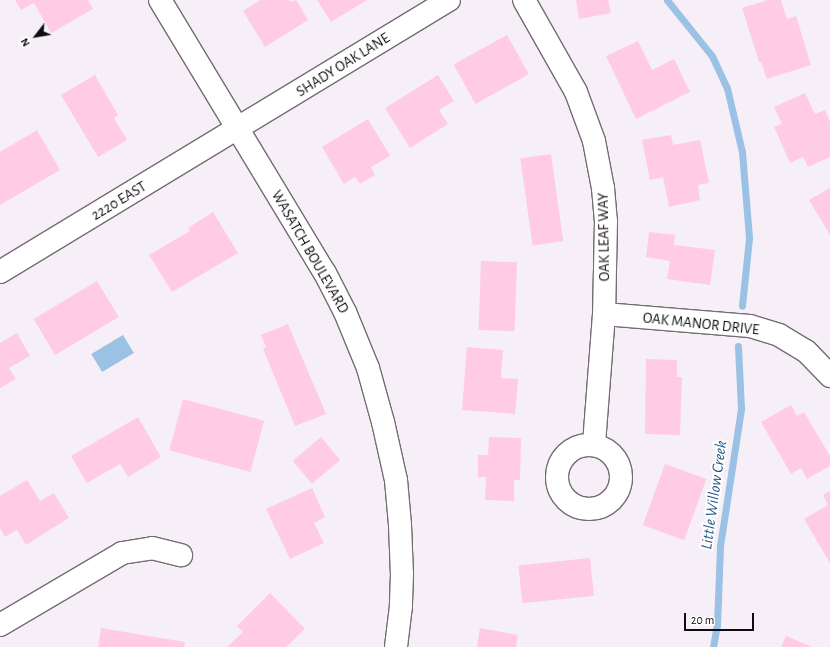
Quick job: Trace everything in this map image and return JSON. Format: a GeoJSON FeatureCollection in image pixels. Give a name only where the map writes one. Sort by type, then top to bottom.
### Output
{"type":"FeatureCollection","features":[{"type":"Feature","properties":{"kind":"street","name":"WASATCH BOULEVARD"},"geometry":{"type":"LineString","coordinates":[[160,0],[325,273],[345,312],[368,368],[384,422],[396,480],[402,574],[401,606],[396,647]]}},
{"type":"Feature","properties":{"kind":"street","name":"SHADY OAK LANE"},"geometry":{"type":"LineString","coordinates":[[238,129],[449,0]]}},
{"type":"Feature","properties":{"kind":"street","name":"OAK LEAF WAY"},"geometry":{"type":"LineString","coordinates":[[524,0],[576,92],[594,141],[603,188],[606,221],[604,314],[594,444]]}},
{"type":"Feature","properties":{"kind":"street","name":"2220 EAST"},"geometry":{"type":"LineString","coordinates":[[0,272],[238,129]]}},
{"type":"Feature","properties":{"kind":"street","name":"OAK MANOR DRIVE"},"geometry":{"type":"LineString","coordinates":[[604,314],[750,326],[780,335],[806,351],[830,376]]}},
{"type":"Feature","properties":{"kind":"street"},"geometry":{"type":"LineString","coordinates":[[0,625],[122,553],[152,548],[181,555]]}},
{"type":"Feature","properties":{"kind":"water"},"geometry":{"type":"Polygon","coordinates":[[[123,335],[134,353],[102,372],[91,354],[123,335]]]}},
{"type":"Feature","properties":{"kind":"building"},"geometry":{"type":"Polygon","coordinates":[[[15,0],[88,0],[93,9],[51,33],[34,3],[21,10],[15,0]]]}},
{"type":"Feature","properties":{"kind":"building"},"geometry":{"type":"Polygon","coordinates":[[[260,0],[289,0],[290,2],[296,0],[308,20],[265,47],[243,11],[260,0]]]}},
{"type":"Feature","properties":{"kind":"building"},"geometry":{"type":"Polygon","coordinates":[[[317,0],[367,0],[331,22],[317,0]]]}},
{"type":"Feature","properties":{"kind":"building"},"geometry":{"type":"Polygon","coordinates":[[[576,0],[608,0],[611,13],[579,19],[576,0]]]}},
{"type":"Feature","properties":{"kind":"building"},"geometry":{"type":"Polygon","coordinates":[[[768,0],[781,0],[787,19],[796,16],[811,65],[767,79],[761,62],[759,62],[742,8],[768,0]]]}},
{"type":"Feature","properties":{"kind":"building"},"geometry":{"type":"Polygon","coordinates":[[[507,35],[529,74],[475,104],[454,65],[507,35]]]}},
{"type":"Feature","properties":{"kind":"building"},"geometry":{"type":"Polygon","coordinates":[[[638,41],[652,70],[674,59],[690,92],[636,119],[606,56],[638,41]]]}},
{"type":"Feature","properties":{"kind":"building"},"geometry":{"type":"Polygon","coordinates":[[[95,75],[118,115],[114,118],[127,140],[98,157],[61,95],[95,75]]]}},
{"type":"Feature","properties":{"kind":"building"},"geometry":{"type":"Polygon","coordinates":[[[438,75],[454,101],[439,110],[448,124],[410,148],[385,108],[438,75]]]}},
{"type":"Feature","properties":{"kind":"building"},"geometry":{"type":"Polygon","coordinates":[[[805,93],[815,114],[825,110],[830,122],[830,157],[808,167],[803,157],[790,163],[774,127],[782,124],[774,107],[805,93]]]}},
{"type":"Feature","properties":{"kind":"building"},"geometry":{"type":"Polygon","coordinates":[[[368,119],[390,156],[371,167],[375,175],[360,184],[355,177],[344,184],[322,147],[368,119]]]}},
{"type":"Feature","properties":{"kind":"building"},"geometry":{"type":"Polygon","coordinates":[[[37,130],[60,170],[0,205],[0,152],[37,130]]]}},
{"type":"Feature","properties":{"kind":"building"},"geometry":{"type":"Polygon","coordinates":[[[671,135],[673,145],[700,140],[709,183],[698,185],[700,200],[669,207],[663,177],[650,180],[642,140],[671,135]]]}},
{"type":"Feature","properties":{"kind":"building"},"geometry":{"type":"Polygon","coordinates":[[[551,154],[563,241],[533,245],[520,158],[551,154]]]}},
{"type":"Feature","properties":{"kind":"building"},"geometry":{"type":"Polygon","coordinates":[[[830,188],[830,235],[809,200],[830,188]]]}},
{"type":"Feature","properties":{"kind":"building"},"geometry":{"type":"Polygon","coordinates":[[[213,212],[238,253],[172,292],[149,255],[190,231],[188,228],[213,212]]]}},
{"type":"Feature","properties":{"kind":"building"},"geometry":{"type":"Polygon","coordinates":[[[649,232],[675,235],[674,245],[715,250],[710,285],[667,279],[670,261],[646,257],[649,232]]]}},
{"type":"Feature","properties":{"kind":"building"},"geometry":{"type":"Polygon","coordinates":[[[481,261],[517,262],[515,331],[479,330],[481,261]]]}},
{"type":"Feature","properties":{"kind":"building"},"geometry":{"type":"Polygon","coordinates":[[[97,281],[119,317],[55,355],[34,319],[97,281]]]}},
{"type":"Feature","properties":{"kind":"building"},"geometry":{"type":"Polygon","coordinates":[[[288,324],[326,414],[295,426],[263,349],[266,347],[261,335],[288,324]]]}},
{"type":"Feature","properties":{"kind":"building"},"geometry":{"type":"Polygon","coordinates":[[[17,333],[30,356],[9,368],[16,379],[0,388],[0,343],[17,333]]]}},
{"type":"Feature","properties":{"kind":"building"},"geometry":{"type":"Polygon","coordinates":[[[467,347],[503,350],[501,378],[518,379],[515,414],[462,410],[467,347]]]}},
{"type":"Feature","properties":{"kind":"building"},"geometry":{"type":"Polygon","coordinates":[[[646,359],[677,360],[677,377],[682,377],[680,435],[645,434],[646,359]]]}},
{"type":"Feature","properties":{"kind":"building"},"geometry":{"type":"Polygon","coordinates":[[[183,399],[264,421],[250,472],[169,450],[183,399]]]}},
{"type":"Feature","properties":{"kind":"building"},"geometry":{"type":"Polygon","coordinates":[[[791,405],[797,416],[804,412],[830,456],[830,466],[807,479],[801,468],[791,474],[761,422],[791,405]]]}},
{"type":"Feature","properties":{"kind":"building"},"geometry":{"type":"Polygon","coordinates":[[[138,417],[161,457],[128,477],[120,464],[87,483],[71,456],[138,417]]]}},
{"type":"Feature","properties":{"kind":"building"},"geometry":{"type":"Polygon","coordinates":[[[321,437],[340,460],[312,484],[293,461],[321,437]]]}},
{"type":"Feature","properties":{"kind":"building"},"geometry":{"type":"Polygon","coordinates":[[[489,437],[521,438],[520,480],[514,480],[514,501],[485,500],[486,477],[478,477],[478,455],[488,455],[489,437]]]}},
{"type":"Feature","properties":{"kind":"building"},"geometry":{"type":"Polygon","coordinates":[[[665,464],[706,479],[684,540],[643,525],[665,464]]]}},
{"type":"Feature","properties":{"kind":"building"},"geometry":{"type":"Polygon","coordinates":[[[27,480],[40,501],[54,493],[69,518],[26,545],[17,530],[5,537],[0,528],[0,496],[27,480]]]}},
{"type":"Feature","properties":{"kind":"building"},"geometry":{"type":"Polygon","coordinates":[[[312,488],[325,517],[314,523],[324,543],[290,559],[266,509],[312,488]]]}},
{"type":"Feature","properties":{"kind":"building"},"geometry":{"type":"Polygon","coordinates":[[[830,491],[830,563],[804,519],[828,505],[823,495],[830,491]]]}},
{"type":"Feature","properties":{"kind":"building"},"geometry":{"type":"Polygon","coordinates":[[[590,558],[594,596],[522,603],[518,566],[590,558]]]}},
{"type":"Feature","properties":{"kind":"building"},"geometry":{"type":"Polygon","coordinates":[[[270,593],[305,629],[286,647],[227,647],[243,632],[237,626],[270,593]]]}},
{"type":"Feature","properties":{"kind":"building"},"geometry":{"type":"Polygon","coordinates":[[[101,628],[185,642],[184,647],[98,647],[101,628]]]}},
{"type":"Feature","properties":{"kind":"building"},"geometry":{"type":"Polygon","coordinates":[[[480,628],[518,635],[516,647],[477,647],[480,628]]]}},
{"type":"Feature","properties":{"kind":"building"},"geometry":{"type":"Polygon","coordinates":[[[786,636],[812,647],[781,647],[786,636]]]}},
{"type":"Feature","properties":{"kind":"waterway","name":"Little Willow Creek"},"geometry":{"type":"LineString","coordinates":[[667,0],[712,56],[727,88],[742,152],[749,238],[742,306]]}},
{"type":"Feature","properties":{"kind":"waterway","name":"Little Willow Creek"},"geometry":{"type":"LineString","coordinates":[[713,647],[717,625],[720,546],[741,408],[738,346]]}}]}
